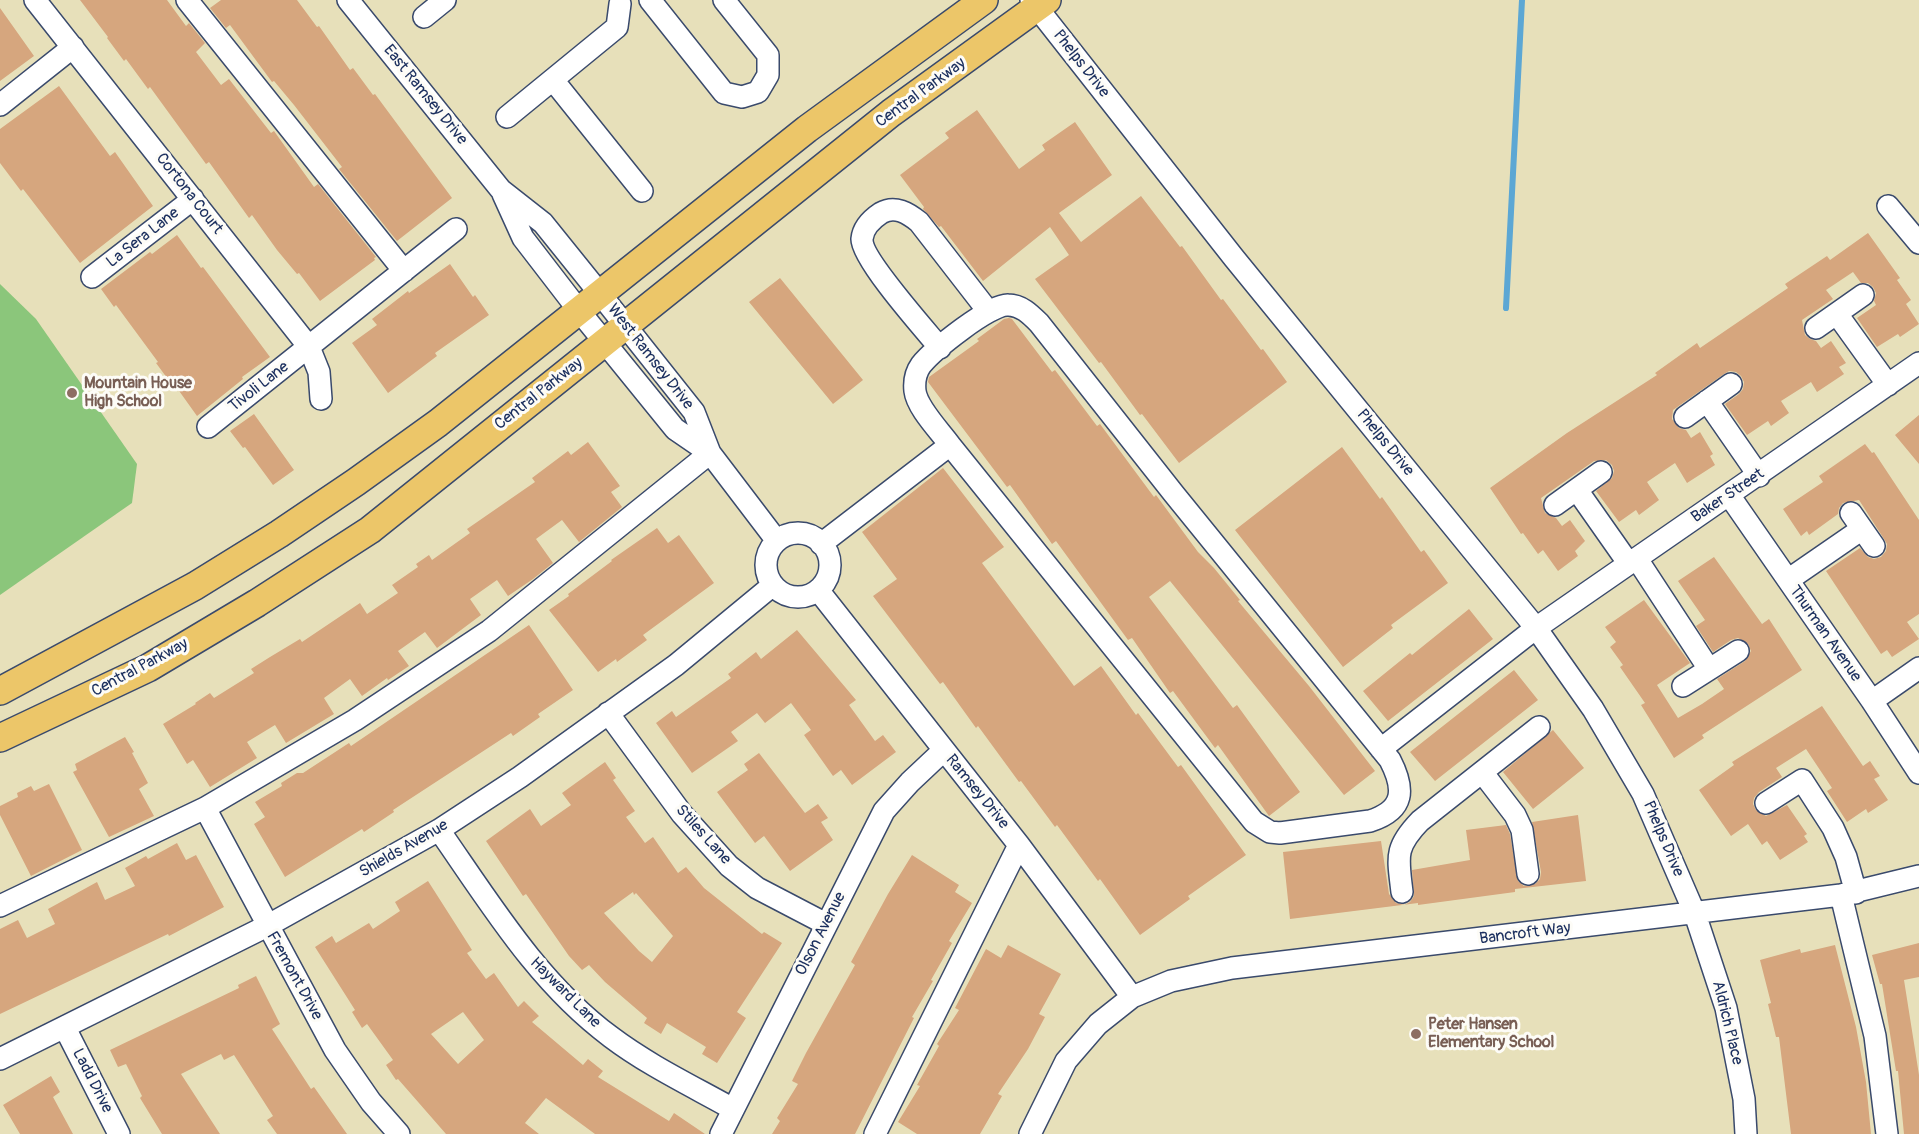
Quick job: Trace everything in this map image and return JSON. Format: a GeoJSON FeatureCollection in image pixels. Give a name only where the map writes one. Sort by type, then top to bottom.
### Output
{"type":"FeatureCollection","features":[{"type":"Feature","properties":{"kind":"main road"},"geometry":{"type":"LineString","coordinates":[[0,691],[195,586],[356,483],[438,423],[580,312],[807,129],[984,0]]}},
{"type":"Feature","properties":{"kind":"main road","name":"Central Parkway"},"geometry":{"type":"LineString","coordinates":[[0,738],[148,668],[257,603],[370,530],[891,113],[1038,2]]}},
{"type":"Feature","properties":{"kind":"street","name":"Cortona Court"},"geometry":{"type":"LineString","coordinates":[[35,0],[309,347],[319,372],[321,399]]}},
{"type":"Feature","properties":{"kind":"street"},"geometry":{"type":"LineString","coordinates":[[187,0],[404,271]]}},
{"type":"Feature","properties":{"kind":"street","name":"East Ramsey Drive"},"geometry":{"type":"LineString","coordinates":[[348,0],[501,190],[543,223],[601,295]]}},
{"type":"Feature","properties":{"kind":"street"},"geometry":{"type":"LineString","coordinates":[[424,17],[445,0]]}},
{"type":"Feature","properties":{"kind":"street"},"geometry":{"type":"LineString","coordinates":[[650,0],[724,93],[742,97],[758,92],[768,75],[768,55],[724,0]]}},
{"type":"Feature","properties":{"kind":"street"},"geometry":{"type":"LineString","coordinates":[[507,117],[617,27],[620,1]]}},
{"type":"Feature","properties":{"kind":"street","name":"Phelps Drive"},"geometry":{"type":"LineString","coordinates":[[1038,2],[1234,258],[1536,628],[1619,750],[1643,794],[1695,914]]}},
{"type":"Feature","properties":{"kind":"street"},"geometry":{"type":"LineString","coordinates":[[0,105],[73,46]]}},
{"type":"Feature","properties":{"kind":"street"},"geometry":{"type":"LineString","coordinates":[[553,80],[642,191]]}},
{"type":"Feature","properties":{"kind":"street","name":"East Ramsey Drive"},"geometry":{"type":"LineString","coordinates":[[501,190],[523,238],[604,342]]}},
{"type":"Feature","properties":{"kind":"street","name":"La Sera Lane"},"geometry":{"type":"LineString","coordinates":[[92,277],[193,199]]}},
{"type":"Feature","properties":{"kind":"street"},"geometry":{"type":"LineString","coordinates":[[1888,206],[1919,243]]}},
{"type":"Feature","properties":{"kind":"street"},"geometry":{"type":"LineString","coordinates":[[940,348],[864,249],[862,240],[864,232],[879,214],[891,209],[899,210],[919,222],[988,311]]}},
{"type":"Feature","properties":{"kind":"street","name":"Tivoli Lane"},"geometry":{"type":"LineString","coordinates":[[208,428],[456,229]]}},
{"type":"Feature","properties":{"kind":"street","name":"West Ramsey Drive"},"geometry":{"type":"LineString","coordinates":[[601,295],[694,412],[710,453],[777,541]]}},
{"type":"Feature","properties":{"kind":"street"},"geometry":{"type":"LineString","coordinates":[[1816,328],[1863,295]]}},
{"type":"Feature","properties":{"kind":"street"},"geometry":{"type":"LineString","coordinates":[[1006,304],[1015,306],[1031,315],[1039,323],[1174,494],[1390,760],[1398,776],[1401,789],[1395,804],[1388,813],[1370,821],[1294,831],[1270,832],[1254,822],[950,445],[919,404],[915,393],[917,372],[921,365],[940,348],[988,311],[1006,304]]}},
{"type":"Feature","properties":{"kind":"street"},"geometry":{"type":"LineString","coordinates":[[1837,314],[1888,385]]}},
{"type":"Feature","properties":{"kind":"street","name":"West Ramsey Drive"},"geometry":{"type":"LineString","coordinates":[[604,342],[675,429],[710,453]]}},
{"type":"Feature","properties":{"kind":"street","name":"Baker Street"},"geometry":{"type":"LineString","coordinates":[[1381,749],[1536,628],[1759,476],[1919,363]]}},
{"type":"Feature","properties":{"kind":"street"},"geometry":{"type":"LineString","coordinates":[[1684,417],[1731,384]]}},
{"type":"Feature","properties":{"kind":"street"},"geometry":{"type":"LineString","coordinates":[[1707,401],[1759,476]]}},
{"type":"Feature","properties":{"kind":"street"},"geometry":{"type":"LineString","coordinates":[[821,544],[950,445]]}},
{"type":"Feature","properties":{"kind":"street"},"geometry":{"type":"LineString","coordinates":[[0,906],[205,808],[356,720],[489,631],[710,453]]}},
{"type":"Feature","properties":{"kind":"street"},"geometry":{"type":"LineString","coordinates":[[1555,505],[1601,472]]}},
{"type":"Feature","properties":{"kind":"street"},"geometry":{"type":"LineString","coordinates":[[1577,490],[1633,562],[1709,669]]}},
{"type":"Feature","properties":{"kind":"street","name":"Thurman Avenue"},"geometry":{"type":"LineString","coordinates":[[1729,495],[1872,701],[1919,773]]}},
{"type":"Feature","properties":{"kind":"street"},"geometry":{"type":"LineString","coordinates":[[1788,580],[1863,530]]}},
{"type":"Feature","properties":{"kind":"street"},"geometry":{"type":"LineString","coordinates":[[796,533],[815,538],[821,544],[828,553],[829,573],[818,590],[810,595],[790,596],[773,585],[766,567],[771,548],[777,541],[786,535],[796,533]]}},
{"type":"Feature","properties":{"kind":"street","name":"Shields Avenue"},"geometry":{"type":"LineString","coordinates":[[0,1059],[267,926],[439,830],[520,777],[676,665],[773,585]]}},
{"type":"Feature","properties":{"kind":"street","name":"Ramsey Drive"},"geometry":{"type":"LineString","coordinates":[[818,590],[1020,845],[1132,997]]}},
{"type":"Feature","properties":{"kind":"street"},"geometry":{"type":"LineString","coordinates":[[1683,686],[1738,651]]}},
{"type":"Feature","properties":{"kind":"street"},"geometry":{"type":"LineString","coordinates":[[1872,701],[1919,668]]}},
{"type":"Feature","properties":{"kind":"street","name":"Stiles Lane"},"geometry":{"type":"LineString","coordinates":[[608,713],[682,814],[729,866],[757,888],[826,924]]}},
{"type":"Feature","properties":{"kind":"street"},"geometry":{"type":"LineString","coordinates":[[1402,892],[1399,852],[1403,841],[1420,821],[1539,727]]}},
{"type":"Feature","properties":{"kind":"street","name":"Olson Avenue"},"geometry":{"type":"LineString","coordinates":[[721,1134],[884,811],[944,750]]}},
{"type":"Feature","properties":{"kind":"street"},"geometry":{"type":"LineString","coordinates":[[1482,772],[1515,815],[1522,830],[1528,874]]}},
{"type":"Feature","properties":{"kind":"street"},"geometry":{"type":"LineString","coordinates":[[1766,803],[1802,780],[1833,828],[1846,857],[1848,894],[1875,1036],[1887,1134]]}},
{"type":"Feature","properties":{"kind":"street"},"geometry":{"type":"LineString","coordinates":[[1395,804],[1420,821]]}},
{"type":"Feature","properties":{"kind":"street","name":"Fremont Drive"},"geometry":{"type":"LineString","coordinates":[[205,808],[335,1050],[371,1102],[399,1134]]}},
{"type":"Feature","properties":{"kind":"street","name":"Hayward Lane"},"geometry":{"type":"LineString","coordinates":[[439,830],[537,968],[572,1005],[639,1057],[733,1109]]}},
{"type":"Feature","properties":{"kind":"street"},"geometry":{"type":"LineString","coordinates":[[875,1134],[1020,845]]}},
{"type":"Feature","properties":{"kind":"street","name":"Bancroft Way"},"geometry":{"type":"LineString","coordinates":[[1030,1134],[1066,1061],[1098,1024],[1132,997],[1171,981],[1232,968],[1848,894],[1919,876]]}},
{"type":"Feature","properties":{"kind":"street","name":"Aldrich Place"},"geometry":{"type":"LineString","coordinates":[[1695,914],[1726,1008],[1744,1099],[1746,1134]]}},
{"type":"Feature","properties":{"kind":"street","name":"Ladd Drive"},"geometry":{"type":"LineString","coordinates":[[65,1028],[119,1134]]}},
{"type":"Feature","properties":{"kind":"green space"},"geometry":{"type":"Polygon","coordinates":[[[0,284],[36,319],[137,464],[132,503],[0,595],[0,284]]]}},
{"type":"Feature","properties":{"kind":"building"},"geometry":{"type":"Polygon","coordinates":[[[80,0],[167,0],[186,26],[189,23],[205,43],[196,52],[221,85],[229,79],[271,133],[274,131],[314,187],[318,184],[376,257],[375,260],[320,301],[299,273],[297,274],[277,250],[252,215],[249,218],[209,162],[206,164],[150,87],[148,89],[126,59],[124,61],[80,0]]]}},
{"type":"Feature","properties":{"kind":"building"},"geometry":{"type":"Polygon","coordinates":[[[221,0],[297,0],[317,27],[319,26],[350,70],[353,68],[373,95],[375,94],[452,198],[397,241],[339,169],[342,167],[294,105],[274,81],[272,82],[230,25],[226,28],[210,8],[221,0]]]}},
{"type":"Feature","properties":{"kind":"building"},"geometry":{"type":"Polygon","coordinates":[[[0,8],[34,56],[0,81],[0,8]]]}},
{"type":"Feature","properties":{"kind":"building"},"geometry":{"type":"Polygon","coordinates":[[[59,86],[110,156],[115,152],[153,206],[80,263],[0,163],[0,129],[59,86]]]}},
{"type":"Feature","properties":{"kind":"building"},"geometry":{"type":"Polygon","coordinates":[[[977,110],[1019,169],[1045,150],[1042,145],[1075,122],[1112,175],[1059,213],[1081,242],[1141,196],[1287,382],[1179,463],[1035,279],[1069,255],[1050,227],[983,281],[941,226],[939,227],[923,209],[924,207],[900,175],[949,138],[945,133],[977,110]]]}},
{"type":"Feature","properties":{"kind":"building"},"geometry":{"type":"Polygon","coordinates":[[[1868,233],[1900,278],[1897,280],[1911,300],[1906,304],[1919,324],[1900,337],[1898,334],[1877,347],[1857,318],[1876,305],[1874,301],[1876,293],[1868,283],[1861,283],[1853,272],[1826,290],[1833,299],[1802,320],[1805,335],[1816,341],[1821,348],[1831,341],[1846,363],[1839,367],[1844,374],[1817,392],[1811,382],[1781,401],[1789,413],[1771,426],[1768,421],[1747,435],[1725,404],[1739,394],[1744,382],[1736,372],[1729,371],[1673,410],[1672,419],[1679,428],[1686,430],[1691,438],[1700,432],[1713,454],[1710,456],[1715,465],[1687,483],[1675,463],[1647,482],[1659,500],[1639,515],[1636,510],[1619,522],[1596,491],[1612,478],[1614,471],[1612,465],[1606,460],[1594,461],[1541,498],[1545,513],[1556,518],[1562,526],[1570,520],[1585,541],[1575,551],[1578,556],[1558,571],[1543,550],[1538,554],[1523,533],[1521,534],[1490,488],[1567,433],[1657,375],[1655,373],[1697,343],[1700,348],[1788,288],[1785,284],[1827,256],[1830,260],[1868,233]]]}},
{"type":"Feature","properties":{"kind":"building"},"geometry":{"type":"Polygon","coordinates":[[[177,235],[270,357],[242,377],[243,379],[197,416],[156,363],[158,362],[116,305],[114,307],[101,289],[177,235]]]}},
{"type":"Feature","properties":{"kind":"building"},"geometry":{"type":"Polygon","coordinates":[[[450,264],[489,315],[435,353],[437,356],[388,393],[352,343],[377,325],[372,319],[408,291],[409,293],[450,264]]]}},
{"type":"Feature","properties":{"kind":"building"},"geometry":{"type":"Polygon","coordinates":[[[780,278],[863,380],[833,404],[749,302],[780,278]]]}},
{"type":"Feature","properties":{"kind":"building"},"geometry":{"type":"Polygon","coordinates":[[[1009,318],[1052,372],[1055,370],[1097,426],[1100,424],[1154,497],[1156,495],[1198,552],[1240,600],[1238,601],[1309,686],[1375,771],[1344,795],[1170,581],[1149,597],[1233,708],[1237,705],[1300,792],[1269,816],[1218,745],[1215,748],[1173,691],[1170,693],[1132,638],[1128,640],[1056,541],[1052,544],[1010,485],[1007,487],[928,382],[929,377],[979,341],[977,339],[1004,319],[1009,318]]]}},
{"type":"Feature","properties":{"kind":"building"},"geometry":{"type":"Polygon","coordinates":[[[254,414],[294,470],[273,485],[230,431],[254,414]]]}},
{"type":"Feature","properties":{"kind":"building"},"geometry":{"type":"Polygon","coordinates":[[[1919,415],[1919,464],[1895,435],[1919,415]]]}},
{"type":"Feature","properties":{"kind":"building"},"geometry":{"type":"Polygon","coordinates":[[[588,442],[620,486],[611,492],[622,507],[579,542],[562,520],[536,539],[553,563],[508,596],[497,580],[470,599],[481,615],[437,648],[425,632],[398,651],[409,666],[362,696],[350,679],[324,698],[334,714],[286,743],[275,725],[247,742],[257,758],[210,787],[193,760],[187,764],[163,724],[210,693],[214,698],[254,673],[251,669],[300,639],[302,642],[360,603],[367,614],[398,593],[392,585],[418,567],[416,564],[429,555],[432,560],[470,533],[467,529],[535,482],[532,478],[568,451],[571,455],[588,442]]]}},
{"type":"Feature","properties":{"kind":"building"},"geometry":{"type":"Polygon","coordinates":[[[1865,444],[1872,453],[1874,452],[1919,520],[1919,614],[1907,622],[1919,639],[1892,657],[1887,650],[1881,654],[1826,571],[1860,548],[1868,557],[1874,559],[1881,557],[1886,551],[1887,544],[1859,500],[1843,503],[1838,514],[1809,535],[1807,531],[1801,536],[1783,509],[1823,482],[1819,476],[1865,444]]]}},
{"type":"Feature","properties":{"kind":"building"},"geometry":{"type":"Polygon","coordinates":[[[1342,447],[1380,499],[1382,497],[1421,552],[1424,550],[1448,583],[1391,625],[1393,628],[1343,667],[1235,530],[1342,447]]]}},
{"type":"Feature","properties":{"kind":"building"},"geometry":{"type":"Polygon","coordinates":[[[943,468],[1004,547],[982,563],[1074,686],[1101,666],[1136,715],[1138,713],[1178,767],[1181,765],[1246,855],[1188,896],[1190,899],[1140,935],[1100,879],[1098,881],[1057,825],[1055,827],[1021,781],[1019,782],[943,682],[940,684],[873,596],[897,579],[862,532],[943,468]]]}},
{"type":"Feature","properties":{"kind":"building"},"geometry":{"type":"Polygon","coordinates":[[[657,528],[668,543],[679,535],[714,583],[643,635],[647,640],[617,662],[616,659],[598,672],[549,610],[611,560],[657,528]]]}},
{"type":"Feature","properties":{"kind":"building"},"geometry":{"type":"Polygon","coordinates":[[[1714,557],[1762,624],[1769,619],[1802,670],[1702,735],[1704,738],[1674,758],[1641,705],[1645,703],[1620,667],[1623,665],[1610,647],[1616,642],[1605,627],[1644,600],[1690,663],[1657,685],[1678,718],[1702,704],[1724,689],[1717,679],[1745,661],[1751,651],[1748,644],[1738,638],[1713,652],[1696,626],[1705,620],[1678,581],[1714,557]]]}},
{"type":"Feature","properties":{"kind":"building"},"geometry":{"type":"Polygon","coordinates":[[[1469,609],[1493,639],[1388,721],[1363,691],[1469,609]]]}},
{"type":"Feature","properties":{"kind":"building"},"geometry":{"type":"Polygon","coordinates":[[[529,625],[573,690],[538,714],[540,717],[513,736],[511,733],[393,810],[394,812],[364,832],[362,829],[285,877],[254,824],[265,817],[255,802],[282,786],[281,783],[297,773],[303,773],[349,743],[351,746],[529,625]]]}},
{"type":"Feature","properties":{"kind":"building"},"geometry":{"type":"Polygon","coordinates":[[[797,630],[856,700],[849,705],[875,741],[883,735],[896,752],[852,785],[841,770],[833,776],[804,735],[811,730],[791,703],[765,723],[757,713],[731,732],[738,741],[692,773],[656,723],[672,711],[676,717],[731,678],[728,674],[756,652],[761,659],[797,630]]]}},
{"type":"Feature","properties":{"kind":"building"},"geometry":{"type":"Polygon","coordinates":[[[1514,670],[1538,700],[1435,781],[1410,752],[1514,670]]]}},
{"type":"Feature","properties":{"kind":"building"},"geometry":{"type":"Polygon","coordinates":[[[1822,706],[1863,766],[1870,761],[1880,776],[1874,779],[1888,800],[1868,813],[1866,809],[1847,822],[1827,791],[1832,788],[1806,749],[1776,768],[1782,777],[1759,792],[1754,798],[1753,804],[1756,810],[1766,816],[1787,805],[1807,834],[1804,836],[1808,842],[1780,860],[1767,841],[1762,845],[1748,824],[1731,836],[1699,790],[1734,765],[1732,762],[1822,706]]]}},
{"type":"Feature","properties":{"kind":"building"},"geometry":{"type":"Polygon","coordinates":[[[1553,730],[1584,768],[1533,809],[1503,772],[1553,730]]]}},
{"type":"Feature","properties":{"kind":"building"},"geometry":{"type":"Polygon","coordinates":[[[125,737],[148,783],[139,789],[154,816],[109,837],[73,772],[77,770],[75,764],[125,737]]]}},
{"type":"Feature","properties":{"kind":"building"},"geometry":{"type":"Polygon","coordinates":[[[759,753],[805,813],[818,804],[828,818],[821,822],[833,840],[790,871],[764,836],[755,843],[717,792],[748,770],[744,764],[759,753]]]}},
{"type":"Feature","properties":{"kind":"building"},"geometry":{"type":"Polygon","coordinates":[[[605,762],[616,778],[613,780],[635,811],[626,817],[645,843],[653,837],[678,873],[686,867],[704,888],[762,934],[764,932],[782,943],[737,1012],[746,1018],[717,1063],[702,1054],[706,1047],[667,1023],[661,1034],[644,1023],[647,1018],[589,965],[582,970],[569,956],[526,894],[523,896],[486,841],[530,809],[541,826],[571,805],[562,793],[605,762]],[[633,892],[604,913],[652,962],[673,936],[636,893],[634,895],[633,892]]]}},
{"type":"Feature","properties":{"kind":"building"},"geometry":{"type":"Polygon","coordinates":[[[49,784],[82,850],[31,876],[0,815],[0,806],[18,797],[17,793],[31,786],[34,791],[49,784]]]}},
{"type":"Feature","properties":{"kind":"building"},"geometry":{"type":"Polygon","coordinates":[[[1578,815],[1586,881],[1405,905],[1414,896],[1412,870],[1470,860],[1466,830],[1506,825],[1510,834],[1518,881],[1524,886],[1535,884],[1540,879],[1541,872],[1532,822],[1578,815]]]}},
{"type":"Feature","properties":{"kind":"building"},"geometry":{"type":"Polygon","coordinates":[[[1381,841],[1389,894],[1396,903],[1403,905],[1290,919],[1283,852],[1381,841]]]}},
{"type":"Feature","properties":{"kind":"building"},"geometry":{"type":"Polygon","coordinates":[[[177,843],[186,860],[196,855],[224,907],[169,936],[168,934],[0,1014],[0,929],[18,920],[27,938],[55,924],[48,909],[97,882],[105,900],[135,886],[125,868],[146,856],[148,859],[177,843]]]}},
{"type":"Feature","properties":{"kind":"building"},"geometry":{"type":"Polygon","coordinates":[[[912,855],[959,885],[955,892],[972,903],[949,941],[952,943],[931,980],[933,981],[912,1017],[914,1018],[855,1134],[772,1134],[780,1121],[777,1118],[798,1084],[792,1081],[855,965],[851,962],[912,855]]]}},
{"type":"Feature","properties":{"kind":"building"},"geometry":{"type":"Polygon","coordinates":[[[428,881],[472,950],[467,953],[486,979],[494,973],[518,1007],[524,1001],[539,1016],[532,1022],[583,1065],[588,1059],[603,1071],[598,1077],[669,1121],[674,1113],[705,1134],[595,1134],[546,1098],[525,1123],[539,1134],[446,1134],[398,1079],[396,1080],[386,1065],[393,1060],[367,1024],[362,1028],[352,1012],[355,1010],[315,947],[332,936],[336,943],[369,923],[373,929],[400,911],[395,902],[428,881]],[[463,1012],[431,1034],[458,1064],[484,1040],[463,1012]]]}},
{"type":"Feature","properties":{"kind":"building"},"geometry":{"type":"Polygon","coordinates":[[[1919,943],[1919,977],[1904,980],[1919,1075],[1919,1134],[1904,1134],[1898,1071],[1896,1071],[1882,984],[1880,984],[1872,955],[1919,943]]]}},
{"type":"Feature","properties":{"kind":"building"},"geometry":{"type":"Polygon","coordinates":[[[1008,945],[1061,974],[1039,1014],[1045,1017],[1028,1049],[998,1094],[1002,1096],[980,1134],[917,1134],[898,1122],[920,1086],[917,1085],[939,1046],[937,1044],[959,1010],[955,1008],[986,949],[1001,958],[1008,945]]]}},
{"type":"Feature","properties":{"kind":"building"},"geometry":{"type":"Polygon","coordinates":[[[1835,945],[1856,1027],[1866,1082],[1871,1134],[1791,1134],[1779,1037],[1776,1037],[1768,1004],[1771,1003],[1760,960],[1800,949],[1801,953],[1835,945]]]}},
{"type":"Feature","properties":{"kind":"building"},"geometry":{"type":"Polygon","coordinates":[[[256,976],[280,1024],[272,1029],[311,1089],[314,1087],[347,1134],[277,1134],[267,1120],[273,1116],[234,1055],[224,1060],[221,1054],[181,1074],[220,1134],[162,1134],[140,1098],[142,1096],[126,1064],[118,1067],[110,1050],[239,988],[238,985],[256,976]]]}},
{"type":"Feature","properties":{"kind":"building"},"geometry":{"type":"Polygon","coordinates":[[[51,1076],[60,1092],[53,1097],[73,1134],[20,1134],[3,1105],[51,1076]]]}},
{"type":"Feature","properties":{"kind":"waterway"},"geometry":{"type":"LineString","coordinates":[[1506,308],[1522,0]]}},
{"type":"Feature","properties":{"kind":"place","name":"Mountain House High School"},"geometry":{"type":"Point","coordinates":[72,393]}},
{"type":"Feature","properties":{"kind":"place","name":"Peter Hansen Elementary School"},"geometry":{"type":"Point","coordinates":[1416,1034]}}]}
